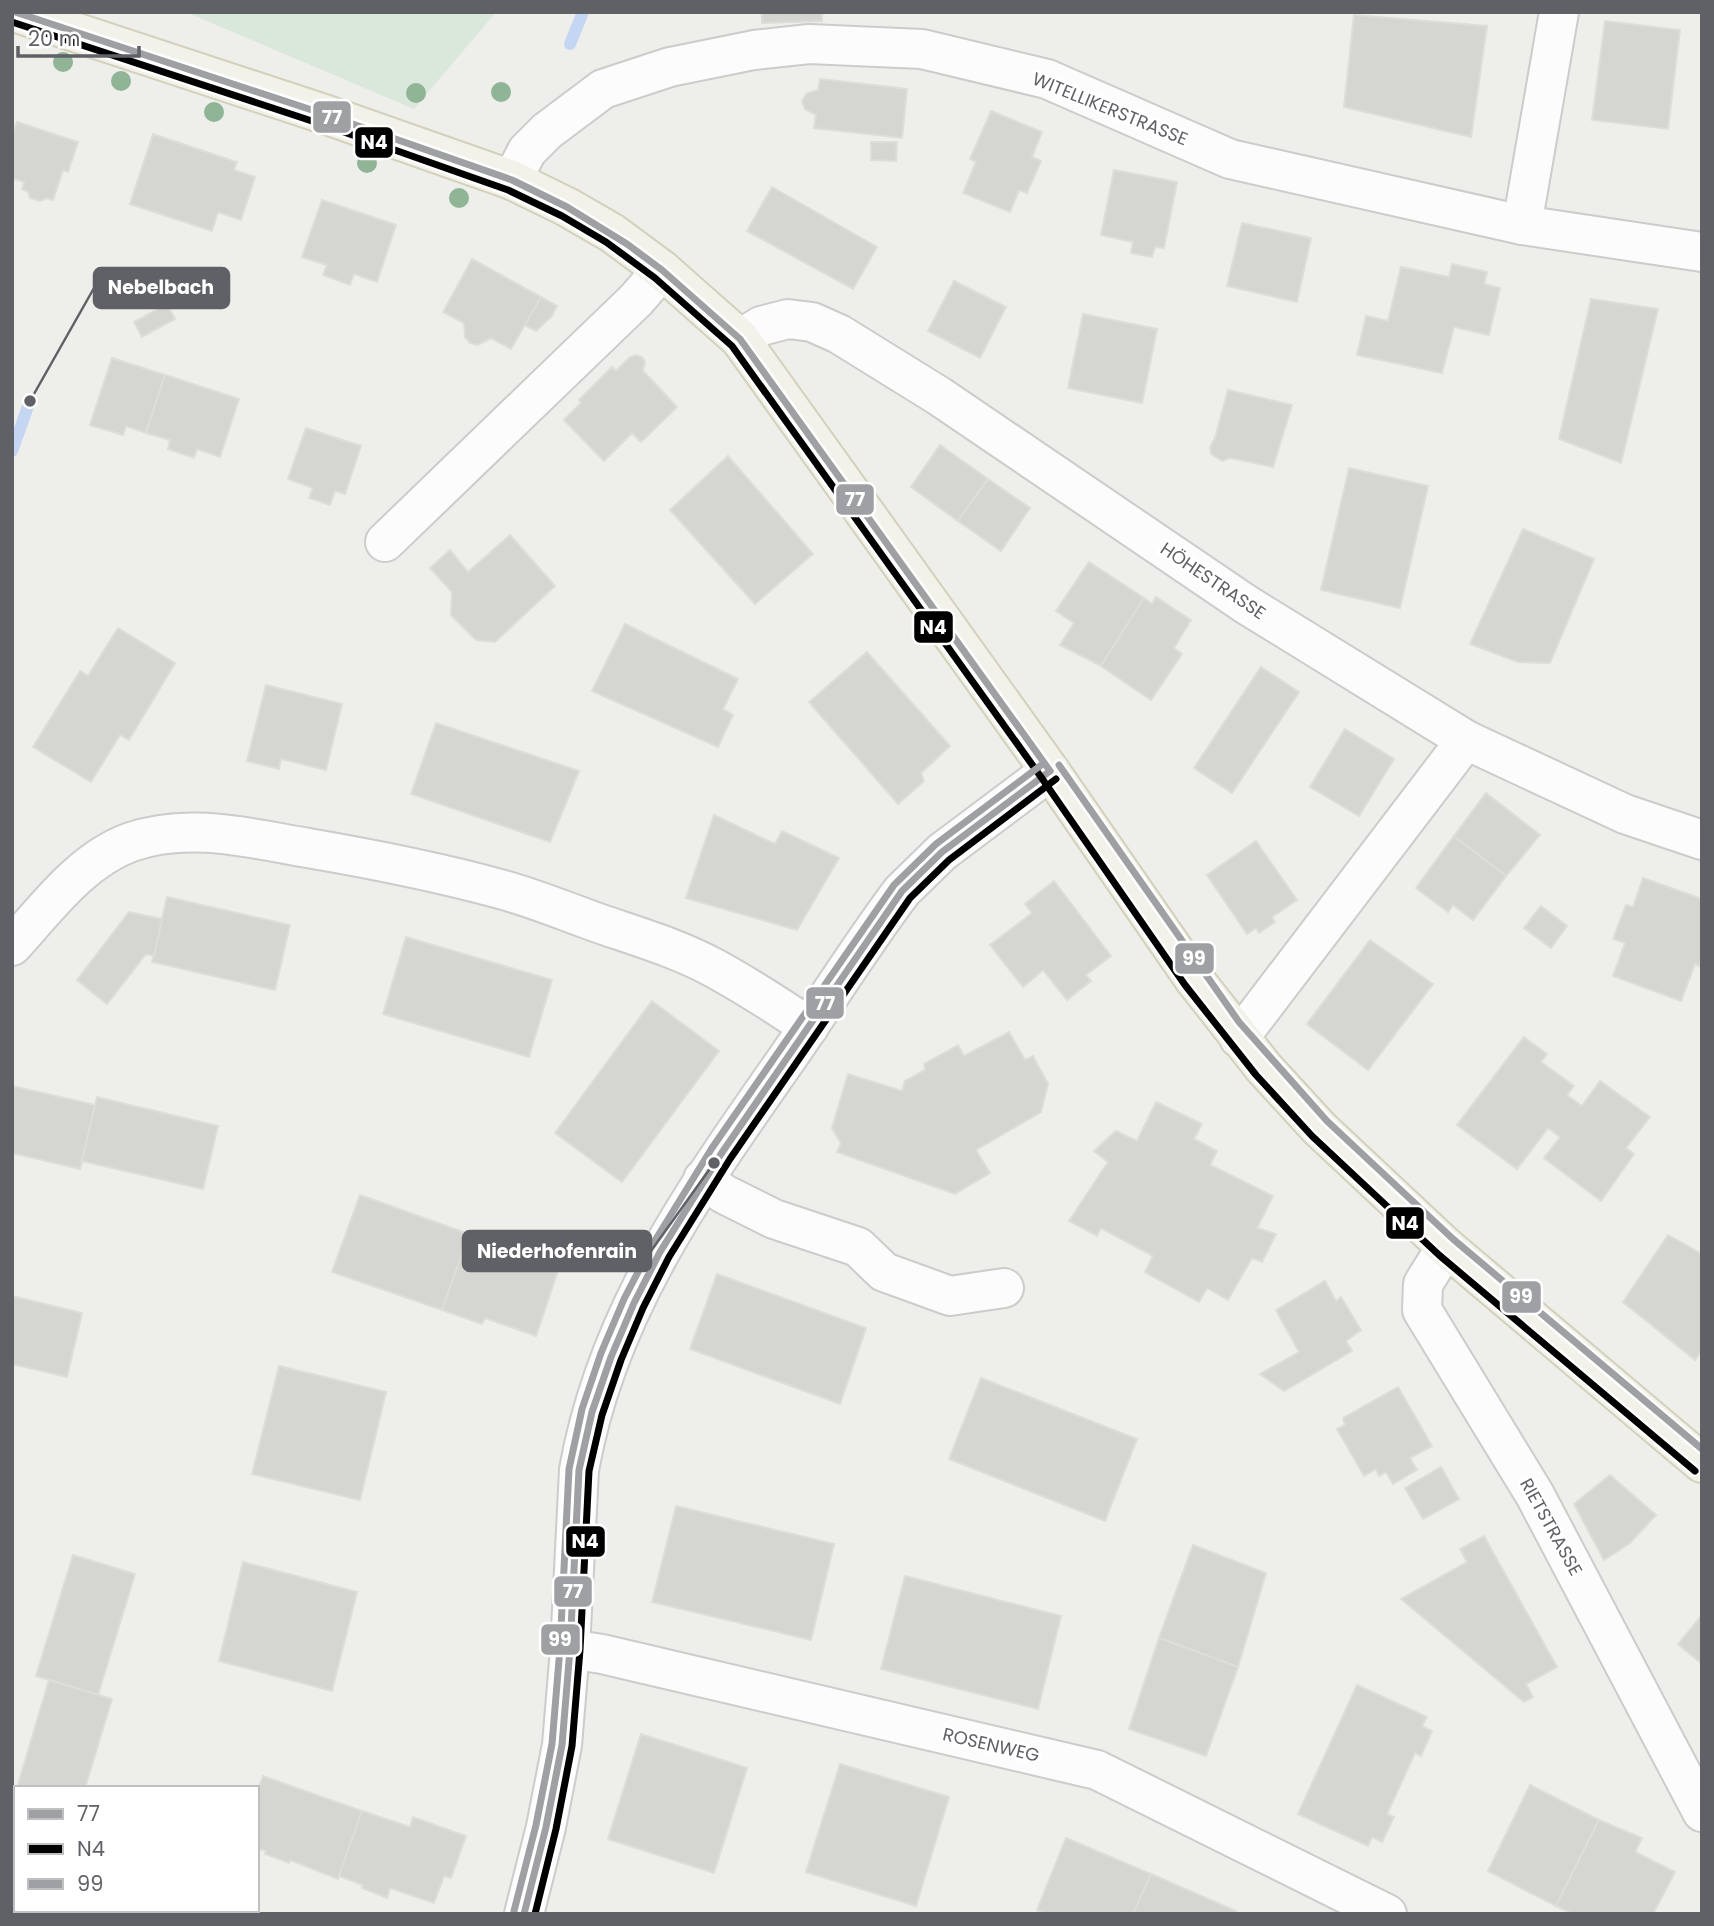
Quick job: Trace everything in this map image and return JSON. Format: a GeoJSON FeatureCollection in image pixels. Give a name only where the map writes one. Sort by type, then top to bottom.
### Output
{"type":"FeatureCollection","features":[{"type":"Feature","properties":{"kind":"main road"},"geometry":{"type":"LineString","coordinates":[[14,12],[512,180],[567,207],[611,233],[662,270],[740,339],[1050,771],[1194,979],[1240,1038],[1319,1128],[1446,1247],[1702,1463]]}},
{"type":"Feature","properties":{"kind":"street"},"geometry":{"type":"LineString","coordinates":[[1522,225],[1559,12]]}},
{"type":"Feature","properties":{"kind":"street","name":"WITELLIKERSTRASSE"},"geometry":{"type":"LineString","coordinates":[[512,180],[527,151],[547,131],[603,89],[670,67],[754,50],[810,44],[922,49],[1047,79],[1230,159],[1522,225],[1702,253]]}},
{"type":"Feature","properties":{"kind":"street"},"geometry":{"type":"LineString","coordinates":[[385,542],[636,300],[662,270]]}},
{"type":"Feature","properties":{"kind":"street","name":"HÖHESTRASSE"},"geometry":{"type":"LineString","coordinates":[[740,339],[761,326],[788,319],[812,322],[839,334],[939,396],[1247,605],[1466,740],[1625,814],[1702,840]]}},
{"type":"Feature","properties":{"kind":"street"},"geometry":{"type":"LineString","coordinates":[[1240,1038],[1466,740]]}},
{"type":"Feature","properties":{"kind":"street"},"geometry":{"type":"LineString","coordinates":[[524,1914],[546,1827],[562,1745],[579,1470],[600,1388],[644,1280],[703,1179],[887,912],[920,872],[942,852],[1050,771]]}},
{"type":"Feature","properties":{"kind":"street"},"geometry":{"type":"LineString","coordinates":[[12,946],[69,883],[97,860],[128,843],[160,834],[187,831],[230,835],[356,856],[502,889],[648,940],[712,967],[809,1027]]}},
{"type":"Feature","properties":{"kind":"street"},"geometry":{"type":"LineString","coordinates":[[703,1179],[724,1194],[774,1219],[858,1247],[884,1272],[950,1296],[1004,1288]]}},
{"type":"Feature","properties":{"kind":"street","name":"RIETSTRASSE"},"geometry":{"type":"LineString","coordinates":[[1446,1247],[1423,1284],[1422,1310],[1535,1495],[1702,1812]]}},
{"type":"Feature","properties":{"kind":"street","name":"ROSENWEG"},"geometry":{"type":"LineString","coordinates":[[570,1649],[616,1657],[1097,1770],[1387,1914]]}},
{"type":"Feature","properties":{"kind":"green space"},"geometry":{"type":"Polygon","coordinates":[[[186,12],[496,12],[414,109],[186,12]]]}},
{"type":"Feature","properties":{"kind":"building"},"geometry":{"type":"Polygon","coordinates":[[[762,12],[822,12],[822,21],[762,23],[762,12]]]}},
{"type":"Feature","properties":{"kind":"building"},"geometry":{"type":"Polygon","coordinates":[[[1354,15],[1487,26],[1471,137],[1344,107],[1354,15]]]}},
{"type":"Feature","properties":{"kind":"building"},"geometry":{"type":"Polygon","coordinates":[[[1605,21],[1680,30],[1668,129],[1592,120],[1605,21]]]}},
{"type":"Feature","properties":{"kind":"building"},"geometry":{"type":"Polygon","coordinates":[[[820,79],[907,89],[902,138],[814,128],[816,115],[805,109],[802,101],[807,93],[818,90],[820,79]]]}},
{"type":"Feature","properties":{"kind":"building"},"geometry":{"type":"Polygon","coordinates":[[[991,111],[1042,132],[1032,157],[1041,161],[1027,193],[1019,190],[1010,212],[963,193],[976,162],[970,159],[991,111]]]}},
{"type":"Feature","properties":{"kind":"building"},"geometry":{"type":"Polygon","coordinates":[[[17,122],[78,142],[68,172],[63,170],[53,200],[47,198],[40,201],[30,198],[28,192],[22,189],[24,182],[12,178],[12,136],[17,122]]]}},
{"type":"Feature","properties":{"kind":"building"},"geometry":{"type":"Polygon","coordinates":[[[153,134],[237,162],[234,170],[255,177],[241,220],[218,212],[212,231],[130,204],[153,134]]]}},
{"type":"Feature","properties":{"kind":"building"},"geometry":{"type":"Polygon","coordinates":[[[871,142],[897,142],[896,161],[871,160],[871,142]]]}},
{"type":"Feature","properties":{"kind":"building"},"geometry":{"type":"Polygon","coordinates":[[[1114,170],[1177,182],[1164,248],[1155,247],[1152,257],[1131,253],[1133,242],[1101,235],[1114,170]]]}},
{"type":"Feature","properties":{"kind":"building"},"geometry":{"type":"Polygon","coordinates":[[[772,187],[877,247],[853,289],[747,231],[772,187]]]}},
{"type":"Feature","properties":{"kind":"building"},"geometry":{"type":"Polygon","coordinates":[[[322,200],[396,225],[377,282],[354,274],[350,285],[323,275],[327,265],[302,257],[322,200]]]}},
{"type":"Feature","properties":{"kind":"building"},"geometry":{"type":"Polygon","coordinates":[[[1242,223],[1311,238],[1297,302],[1227,286],[1242,223]]]}},
{"type":"Feature","properties":{"kind":"building"},"geometry":{"type":"Polygon","coordinates":[[[472,259],[541,297],[511,349],[491,338],[478,345],[470,343],[465,337],[464,323],[443,312],[472,259]]]}},
{"type":"Feature","properties":{"kind":"building"},"geometry":{"type":"Polygon","coordinates":[[[1452,264],[1487,272],[1484,284],[1500,288],[1489,335],[1454,327],[1442,373],[1357,355],[1366,316],[1388,321],[1401,267],[1449,277],[1452,264]]]}},
{"type":"Feature","properties":{"kind":"building"},"geometry":{"type":"Polygon","coordinates":[[[954,281],[1006,307],[980,358],[928,331],[954,281]]]}},
{"type":"Feature","properties":{"kind":"building"},"geometry":{"type":"Polygon","coordinates":[[[541,297],[557,306],[552,316],[536,331],[525,325],[541,297]]]}},
{"type":"Feature","properties":{"kind":"building"},"geometry":{"type":"Polygon","coordinates":[[[1591,299],[1658,309],[1621,463],[1559,439],[1591,299]]]}},
{"type":"Feature","properties":{"kind":"building"},"geometry":{"type":"Polygon","coordinates":[[[167,304],[175,319],[142,337],[134,322],[167,304]]]}},
{"type":"Feature","properties":{"kind":"building"},"geometry":{"type":"Polygon","coordinates":[[[1083,314],[1157,329],[1142,403],[1068,388],[1083,314]]]}},
{"type":"Feature","properties":{"kind":"building"},"geometry":{"type":"Polygon","coordinates":[[[630,357],[642,357],[645,362],[643,371],[677,407],[641,442],[632,433],[604,461],[564,420],[581,403],[579,400],[612,367],[616,371],[630,357]]]}},
{"type":"Feature","properties":{"kind":"building"},"geometry":{"type":"Polygon","coordinates":[[[112,358],[165,375],[146,433],[126,426],[123,435],[90,425],[112,358]]]}},
{"type":"Feature","properties":{"kind":"building"},"geometry":{"type":"Polygon","coordinates":[[[165,375],[239,399],[220,457],[197,449],[194,458],[168,449],[170,440],[146,433],[165,375]]]}},
{"type":"Feature","properties":{"kind":"building"},"geometry":{"type":"Polygon","coordinates":[[[1228,390],[1292,405],[1273,467],[1230,458],[1222,461],[1211,454],[1210,447],[1228,390]]]}},
{"type":"Feature","properties":{"kind":"building"},"geometry":{"type":"Polygon","coordinates":[[[306,428],[361,446],[345,494],[335,491],[330,505],[309,498],[313,488],[288,479],[306,428]]]}},
{"type":"Feature","properties":{"kind":"building"},"geometry":{"type":"Polygon","coordinates":[[[940,445],[988,479],[958,521],[911,487],[940,445]]]}},
{"type":"Feature","properties":{"kind":"building"},"geometry":{"type":"Polygon","coordinates":[[[728,456],[813,554],[755,604],[670,510],[728,456]]]}},
{"type":"Feature","properties":{"kind":"building"},"geometry":{"type":"Polygon","coordinates":[[[1349,468],[1428,486],[1400,608],[1321,590],[1349,468]]]}},
{"type":"Feature","properties":{"kind":"building"},"geometry":{"type":"Polygon","coordinates":[[[988,479],[1030,508],[1001,551],[958,521],[988,479]]]}},
{"type":"Feature","properties":{"kind":"building"},"geometry":{"type":"Polygon","coordinates":[[[1523,529],[1594,559],[1550,663],[1518,662],[1470,644],[1523,529]]]}},
{"type":"Feature","properties":{"kind":"building"},"geometry":{"type":"Polygon","coordinates":[[[510,535],[555,586],[495,642],[476,640],[451,615],[452,592],[430,568],[450,550],[468,572],[510,535]]]}},
{"type":"Feature","properties":{"kind":"building"},"geometry":{"type":"Polygon","coordinates":[[[1089,562],[1144,598],[1101,666],[1060,645],[1074,623],[1056,611],[1089,562]]]}},
{"type":"Feature","properties":{"kind":"building"},"geometry":{"type":"Polygon","coordinates":[[[1156,597],[1191,620],[1174,648],[1182,654],[1151,700],[1101,666],[1144,598],[1152,604],[1156,597]]]}},
{"type":"Feature","properties":{"kind":"building"},"geometry":{"type":"Polygon","coordinates":[[[625,624],[738,679],[723,709],[733,715],[718,747],[592,691],[625,624]]]}},
{"type":"Feature","properties":{"kind":"building"},"geometry":{"type":"Polygon","coordinates":[[[118,628],[175,663],[129,740],[120,735],[91,782],[33,747],[80,671],[88,676],[118,628]]]}},
{"type":"Feature","properties":{"kind":"building"},"geometry":{"type":"Polygon","coordinates":[[[867,652],[950,746],[921,773],[924,781],[898,804],[809,702],[867,652]]]}},
{"type":"Feature","properties":{"kind":"building"},"geometry":{"type":"Polygon","coordinates":[[[1261,667],[1299,692],[1232,793],[1194,768],[1261,667]]]}},
{"type":"Feature","properties":{"kind":"building"},"geometry":{"type":"Polygon","coordinates":[[[266,685],[342,704],[326,770],[281,759],[279,769],[247,761],[266,685]]]}},
{"type":"Feature","properties":{"kind":"building"},"geometry":{"type":"Polygon","coordinates":[[[436,723],[579,771],[550,842],[411,794],[436,723]]]}},
{"type":"Feature","properties":{"kind":"building"},"geometry":{"type":"Polygon","coordinates":[[[1345,729],[1394,759],[1359,816],[1310,787],[1345,729]]]}},
{"type":"Feature","properties":{"kind":"building"},"geometry":{"type":"Polygon","coordinates":[[[1486,793],[1540,835],[1506,876],[1454,836],[1486,793]]]}},
{"type":"Feature","properties":{"kind":"building"},"geometry":{"type":"Polygon","coordinates":[[[714,815],[775,844],[782,831],[839,858],[797,930],[686,898],[714,815]]]}},
{"type":"Feature","properties":{"kind":"building"},"geometry":{"type":"Polygon","coordinates":[[[1454,836],[1506,876],[1473,920],[1453,905],[1448,912],[1416,888],[1454,836]]]}},
{"type":"Feature","properties":{"kind":"building"},"geometry":{"type":"Polygon","coordinates":[[[1256,841],[1297,900],[1272,917],[1275,922],[1259,933],[1256,928],[1247,934],[1207,875],[1256,841]]]}},
{"type":"Feature","properties":{"kind":"building"},"geometry":{"type":"Polygon","coordinates":[[[1643,878],[1702,899],[1702,959],[1699,966],[1695,964],[1681,1001],[1613,976],[1625,943],[1613,939],[1626,905],[1633,907],[1643,878]]]}},
{"type":"Feature","properties":{"kind":"building"},"geometry":{"type":"Polygon","coordinates":[[[1054,881],[1111,956],[1086,975],[1091,981],[1067,1000],[1043,970],[1023,987],[990,945],[1032,913],[1025,904],[1054,881]]]}},
{"type":"Feature","properties":{"kind":"building"},"geometry":{"type":"Polygon","coordinates":[[[167,897],[290,925],[275,990],[152,962],[167,897]]]}},
{"type":"Feature","properties":{"kind":"building"},"geometry":{"type":"Polygon","coordinates":[[[1541,906],[1567,926],[1551,948],[1524,928],[1541,906]]]}},
{"type":"Feature","properties":{"kind":"building"},"geometry":{"type":"Polygon","coordinates":[[[129,912],[162,919],[154,956],[146,954],[107,1004],[77,980],[129,912]]]}},
{"type":"Feature","properties":{"kind":"building"},"geometry":{"type":"Polygon","coordinates":[[[406,937],[552,980],[529,1057],[383,1014],[406,937]]]}},
{"type":"Feature","properties":{"kind":"building"},"geometry":{"type":"Polygon","coordinates":[[[1370,940],[1433,984],[1368,1070],[1307,1024],[1370,940]]]}},
{"type":"Feature","properties":{"kind":"building"},"geometry":{"type":"Polygon","coordinates":[[[652,1001],[719,1051],[622,1182],[555,1133],[652,1001]]]}},
{"type":"Feature","properties":{"kind":"building"},"geometry":{"type":"Polygon","coordinates":[[[1009,1032],[1025,1060],[1033,1056],[1048,1084],[1041,1112],[976,1150],[990,1173],[955,1194],[837,1152],[841,1143],[832,1128],[848,1074],[902,1091],[905,1081],[925,1070],[924,1064],[958,1045],[964,1056],[1009,1032]]]}},
{"type":"Feature","properties":{"kind":"building"},"geometry":{"type":"Polygon","coordinates":[[[1524,1037],[1547,1054],[1541,1062],[1574,1086],[1567,1095],[1582,1106],[1600,1081],[1650,1117],[1626,1148],[1634,1154],[1601,1201],[1544,1158],[1560,1137],[1548,1128],[1517,1169],[1457,1125],[1524,1037]]]}},
{"type":"Feature","properties":{"kind":"building"},"geometry":{"type":"Polygon","coordinates":[[[12,1086],[95,1105],[80,1169],[12,1153],[12,1086]]]}},
{"type":"Feature","properties":{"kind":"building"},"geometry":{"type":"Polygon","coordinates":[[[97,1097],[218,1126],[203,1189],[82,1161],[97,1097]]]}},
{"type":"Feature","properties":{"kind":"building"},"geometry":{"type":"Polygon","coordinates":[[[1156,1102],[1202,1124],[1194,1139],[1217,1151],[1210,1165],[1273,1196],[1257,1228],[1276,1234],[1262,1262],[1252,1258],[1228,1300],[1207,1288],[1199,1302],[1145,1272],[1153,1256],[1101,1228],[1097,1236],[1069,1221],[1108,1162],[1094,1151],[1116,1131],[1137,1141],[1156,1102]]]}},
{"type":"Feature","properties":{"kind":"building"},"geometry":{"type":"Polygon","coordinates":[[[360,1195],[469,1234],[442,1310],[332,1272],[360,1195]]]}},
{"type":"Feature","properties":{"kind":"building"},"geometry":{"type":"Polygon","coordinates":[[[469,1234],[499,1245],[501,1238],[562,1259],[536,1336],[485,1318],[482,1324],[442,1310],[469,1234]]]}},
{"type":"Feature","properties":{"kind":"building"},"geometry":{"type":"Polygon","coordinates":[[[1668,1235],[1702,1254],[1702,1350],[1695,1360],[1623,1302],[1668,1235]]]}},
{"type":"Feature","properties":{"kind":"building"},"geometry":{"type":"Polygon","coordinates":[[[717,1274],[866,1328],[840,1404],[690,1349],[717,1274]]]}},
{"type":"Feature","properties":{"kind":"building"},"geometry":{"type":"Polygon","coordinates":[[[1325,1281],[1336,1301],[1341,1297],[1361,1330],[1346,1341],[1352,1351],[1284,1391],[1260,1374],[1299,1352],[1276,1310],[1325,1281]]]}},
{"type":"Feature","properties":{"kind":"building"},"geometry":{"type":"Polygon","coordinates":[[[12,1296],[82,1313],[67,1377],[12,1364],[12,1296]]]}},
{"type":"Feature","properties":{"kind":"building"},"geometry":{"type":"Polygon","coordinates":[[[279,1366],[386,1392],[360,1500],[252,1474],[279,1366]]]}},
{"type":"Feature","properties":{"kind":"building"},"geometry":{"type":"Polygon","coordinates":[[[981,1378],[1137,1439],[1105,1521],[949,1459],[981,1378]]]}},
{"type":"Feature","properties":{"kind":"building"},"geometry":{"type":"Polygon","coordinates":[[[1398,1387],[1432,1446],[1410,1458],[1417,1470],[1393,1484],[1386,1472],[1379,1476],[1376,1469],[1364,1476],[1337,1429],[1345,1425],[1343,1418],[1398,1387]]]}},
{"type":"Feature","properties":{"kind":"building"},"geometry":{"type":"Polygon","coordinates":[[[1441,1467],[1459,1499],[1423,1519],[1405,1488],[1441,1467]]]}},
{"type":"Feature","properties":{"kind":"building"},"geometry":{"type":"Polygon","coordinates":[[[1610,1475],[1656,1515],[1630,1543],[1604,1560],[1574,1504],[1610,1475]]]}},
{"type":"Feature","properties":{"kind":"building"},"geometry":{"type":"Polygon","coordinates":[[[676,1506],[834,1544],[811,1640],[652,1602],[676,1506]]]}},
{"type":"Feature","properties":{"kind":"building"},"geometry":{"type":"Polygon","coordinates":[[[1484,1536],[1557,1667],[1526,1684],[1533,1697],[1524,1702],[1401,1599],[1467,1562],[1460,1549],[1484,1536]]]}},
{"type":"Feature","properties":{"kind":"building"},"geometry":{"type":"Polygon","coordinates":[[[1193,1545],[1266,1573],[1238,1667],[1159,1638],[1193,1545]]]}},
{"type":"Feature","properties":{"kind":"building"},"geometry":{"type":"Polygon","coordinates":[[[73,1555],[135,1574],[98,1695],[36,1676],[73,1555]]]}},
{"type":"Feature","properties":{"kind":"building"},"geometry":{"type":"Polygon","coordinates":[[[243,1562],[357,1592],[332,1691],[219,1661],[243,1562]]]}},
{"type":"Feature","properties":{"kind":"building"},"geometry":{"type":"Polygon","coordinates":[[[905,1576],[1061,1616],[1038,1709],[881,1669],[905,1576]]]}},
{"type":"Feature","properties":{"kind":"building"},"geometry":{"type":"Polygon","coordinates":[[[1702,1615],[1702,1664],[1678,1644],[1702,1615]]]}},
{"type":"Feature","properties":{"kind":"building"},"geometry":{"type":"Polygon","coordinates":[[[1159,1638],[1238,1667],[1206,1756],[1129,1729],[1159,1638]]]}},
{"type":"Feature","properties":{"kind":"building"},"geometry":{"type":"Polygon","coordinates":[[[49,1680],[112,1699],[86,1786],[18,1786],[49,1680]]]}},
{"type":"Feature","properties":{"kind":"building"},"geometry":{"type":"Polygon","coordinates":[[[1357,1685],[1427,1717],[1422,1726],[1432,1731],[1421,1756],[1415,1753],[1387,1814],[1394,1817],[1382,1842],[1372,1837],[1368,1846],[1298,1814],[1357,1685]]]}},
{"type":"Feature","properties":{"kind":"building"},"geometry":{"type":"Polygon","coordinates":[[[641,1734],[747,1768],[714,1873],[608,1839],[641,1734]]]}},
{"type":"Feature","properties":{"kind":"building"},"geometry":{"type":"Polygon","coordinates":[[[840,1764],[949,1797],[916,1906],[806,1872],[840,1764]]]}},
{"type":"Feature","properties":{"kind":"building"},"geometry":{"type":"Polygon","coordinates":[[[263,1776],[362,1811],[338,1879],[290,1860],[289,1863],[265,1854],[266,1851],[259,1849],[259,1787],[263,1776]]]}},
{"type":"Feature","properties":{"kind":"building"},"geometry":{"type":"Polygon","coordinates":[[[1530,1785],[1599,1820],[1556,1906],[1488,1871],[1530,1785]]]}},
{"type":"Feature","properties":{"kind":"building"},"geometry":{"type":"Polygon","coordinates":[[[362,1811],[410,1827],[413,1817],[466,1836],[451,1878],[444,1876],[434,1903],[390,1888],[387,1898],[339,1876],[362,1811]]]}},
{"type":"Feature","properties":{"kind":"building"},"geometry":{"type":"Polygon","coordinates":[[[1599,1820],[1642,1838],[1635,1852],[1675,1872],[1653,1914],[1573,1914],[1556,1906],[1599,1820]]]}},
{"type":"Feature","properties":{"kind":"building"},"geometry":{"type":"Polygon","coordinates":[[[1066,1838],[1151,1874],[1133,1914],[1045,1914],[1037,1910],[1066,1838]]]}},
{"type":"Feature","properties":{"kind":"building"},"geometry":{"type":"Polygon","coordinates":[[[1151,1874],[1236,1911],[1235,1914],[1133,1914],[1151,1874]]]}},
{"type":"Feature","properties":{"kind":"waterway"},"geometry":{"type":"LineString","coordinates":[[570,44],[583,12]]}},
{"type":"Feature","properties":{"kind":"waterway"},"geometry":{"type":"LineString","coordinates":[[12,451],[30,401]]}},
{"type":"Feature","properties":{"kind":"transit line","name":"77"},"geometry":{"type":"LineString","coordinates":[[15,12],[327,115],[512,180],[567,207],[627,244],[662,270],[740,339],[1050,771]]}},
{"type":"Feature","properties":{"kind":"transit line","name":"N4"},"geometry":{"type":"LineString","coordinates":[[12,22],[324,125],[508,190],[562,216],[606,242],[655,278],[732,346],[1041,777],[1185,985],[1256,1075],[1312,1136],[1439,1255],[1695,1471]]}},
{"type":"Feature","properties":{"kind":"transit line","name":"99"},"geometry":{"type":"LineString","coordinates":[[514,1911],[536,1825],[552,1744],[569,1469],[582,1409],[601,1353],[624,1299],[651,1247],[712,1148],[894,885],[936,844],[1044,763]]}},
{"type":"Feature","properties":{"kind":"transit line","name":"99"},"geometry":{"type":"LineString","coordinates":[[1059,765],[1239,1022],[1327,1121],[1453,1239],[1702,1449]]}},
{"type":"Feature","properties":{"kind":"transit line","name":"77"},"geometry":{"type":"LineString","coordinates":[[524,1914],[546,1827],[562,1745],[579,1470],[592,1412],[634,1303],[660,1252],[721,1154],[902,891],[942,852],[1050,771]]}},
{"type":"Feature","properties":{"kind":"transit line","name":"N4"},"geometry":{"type":"LineString","coordinates":[[535,1914],[556,1829],[572,1746],[589,1471],[602,1415],[643,1308],[669,1257],[730,1159],[910,898],[949,860],[1056,779]]}},
{"type":"Feature","properties":{"kind":"place","name":"Nebelbach"},"geometry":{"type":"Point","coordinates":[30,401]}},
{"type":"Feature","properties":{"kind":"place","name":"Niederhofenrain"},"geometry":{"type":"Point","coordinates":[714,1163]}}]}
